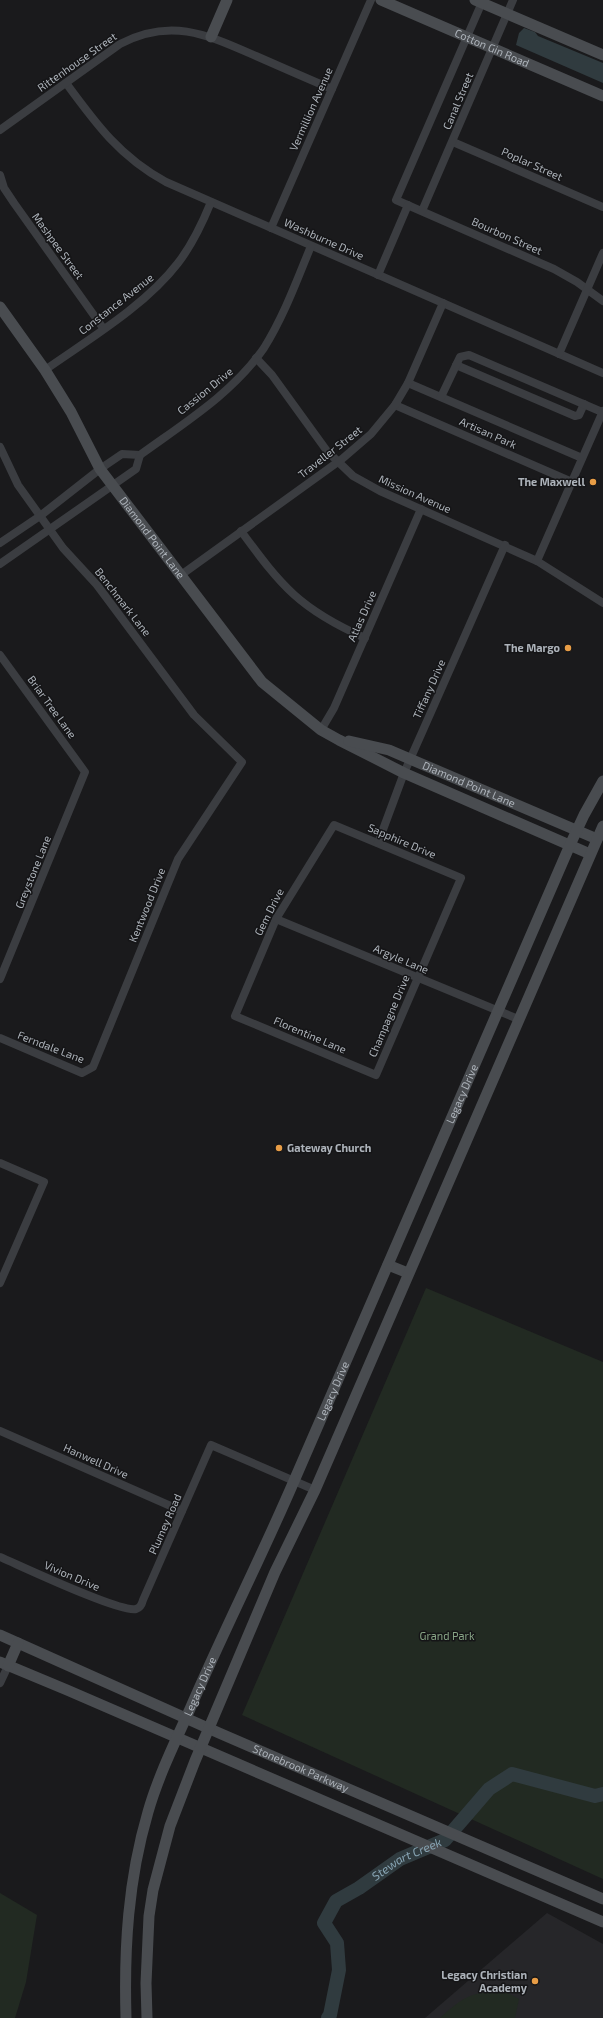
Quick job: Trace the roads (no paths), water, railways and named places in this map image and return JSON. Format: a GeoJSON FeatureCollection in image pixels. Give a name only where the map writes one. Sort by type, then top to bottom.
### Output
{"type":"FeatureCollection","features":[{"type":"Feature","properties":{"kind":"main road"},"geometry":{"type":"LineString","coordinates":[[211,37],[227,0]]}},
{"type":"Feature","properties":{"kind":"main road","name":"Cotton Gin Road"},"geometry":{"type":"LineString","coordinates":[[381,0],[603,96]]}},
{"type":"Feature","properties":{"kind":"main road"},"geometry":{"type":"LineString","coordinates":[[480,1],[603,55]]}},
{"type":"Feature","properties":{"kind":"main road","name":"Diamond Point Lane"},"geometry":{"type":"LineString","coordinates":[[0,307],[45,370],[72,412],[100,469],[262,682],[321,730],[338,740],[404,773],[590,854]]}},
{"type":"Feature","properties":{"kind":"main road","name":"Diamond Point Lane"},"geometry":{"type":"LineString","coordinates":[[338,740],[389,750],[597,839]]}},
{"type":"Feature","properties":{"kind":"main road","name":"Legacy Drive"},"geometry":{"type":"LineString","coordinates":[[126,2018],[127,1930],[134,1875],[148,1812],[177,1738],[221,1637],[294,1481],[570,845],[603,781]]}},
{"type":"Feature","properties":{"kind":"main road","name":"Legacy Drive"},"geometry":{"type":"LineString","coordinates":[[147,2012],[147,1943],[153,1890],[170,1826],[201,1747],[275,1572],[315,1490],[603,826]]}},
{"type":"Feature","properties":{"kind":"main road"},"geometry":{"type":"LineString","coordinates":[[388,1265],[408,1273]]}},
{"type":"Feature","properties":{"kind":"main road","name":"Stonebrook Parkway"},"geometry":{"type":"LineString","coordinates":[[0,1635],[186,1718],[603,1899]]}},
{"type":"Feature","properties":{"kind":"main road"},"geometry":{"type":"LineString","coordinates":[[4,1664],[18,1643]]}},
{"type":"Feature","properties":{"kind":"main road","name":"Stonebrook Parkway"},"geometry":{"type":"LineString","coordinates":[[4,1664],[201,1747],[603,1922]]}},
{"type":"Feature","properties":{"kind":"street","name":"Vermillion Avenue"},"geometry":{"type":"LineString","coordinates":[[271,228],[371,0]]}},
{"type":"Feature","properties":{"kind":"street","name":"Canal Street"},"geometry":{"type":"LineString","coordinates":[[422,211],[513,0]]}},
{"type":"Feature","properties":{"kind":"street","name":"Canal Street"},"geometry":{"type":"LineString","coordinates":[[396,200],[467,37],[480,1]]}},
{"type":"Feature","properties":{"kind":"street","name":"Rittenhouse Street"},"geometry":{"type":"LineString","coordinates":[[0,130],[112,50],[137,36],[155,31],[174,30],[193,32],[211,37],[332,89]]}},
{"type":"Feature","properties":{"kind":"street","name":"Washburne Drive"},"geometry":{"type":"LineString","coordinates":[[66,83],[99,128],[125,154],[155,176],[211,202],[603,373]]}},
{"type":"Feature","properties":{"kind":"street","name":"Poplar Street"},"geometry":{"type":"LineString","coordinates":[[452,142],[603,207]]}},
{"type":"Feature","properties":{"kind":"street","name":"Mashpee Street"},"geometry":{"type":"LineString","coordinates":[[0,175],[4,188],[14,203],[103,328]]}},
{"type":"Feature","properties":{"kind":"street","name":"Bourbon Street"},"geometry":{"type":"LineString","coordinates":[[396,200],[549,267],[587,289],[603,301]]}},
{"type":"Feature","properties":{"kind":"street","name":"Constance Avenue"},"geometry":{"type":"LineString","coordinates":[[45,370],[143,299],[170,273],[192,242],[211,202]]}},
{"type":"Feature","properties":{"kind":"street"},"geometry":{"type":"LineString","coordinates":[[378,275],[408,205]]}},
{"type":"Feature","properties":{"kind":"street","name":"Cassion Drive"},"geometry":{"type":"LineString","coordinates":[[0,564],[136,469],[140,455],[224,392],[256,358],[276,327],[312,246]]}},
{"type":"Feature","properties":{"kind":"street"},"geometry":{"type":"LineString","coordinates":[[559,354],[603,253]]}},
{"type":"Feature","properties":{"kind":"street","name":"Traveller Street"},"geometry":{"type":"LineString","coordinates":[[181,574],[337,462],[371,434],[395,405],[408,383],[443,303]]}},
{"type":"Feature","properties":{"kind":"street"},"geometry":{"type":"LineString","coordinates":[[441,397],[460,357],[469,355],[603,411],[537,561]]}},
{"type":"Feature","properties":{"kind":"street","name":"Mission Avenue"},"geometry":{"type":"LineString","coordinates":[[256,358],[272,376],[322,445],[337,462],[353,476],[371,487],[505,545],[537,561],[603,603]]}},
{"type":"Feature","properties":{"kind":"street"},"geometry":{"type":"LineString","coordinates":[[456,365],[575,416],[579,415],[584,404]]}},
{"type":"Feature","properties":{"kind":"street","name":"Artisan Park"},"geometry":{"type":"LineString","coordinates":[[408,383],[582,458]]}},
{"type":"Feature","properties":{"kind":"street","name":"Artisan Park"},"geometry":{"type":"LineString","coordinates":[[395,405],[572,482]]}},
{"type":"Feature","properties":{"kind":"street","name":"Benchmark Lane"},"geometry":{"type":"LineString","coordinates":[[0,446],[18,484],[50,528],[62,548],[97,585],[194,715],[242,762]]}},
{"type":"Feature","properties":{"kind":"street"},"geometry":{"type":"LineString","coordinates":[[0,543],[40,516],[100,469],[122,454],[140,455]]}},
{"type":"Feature","properties":{"kind":"street","name":"Atlas Drive"},"geometry":{"type":"LineString","coordinates":[[321,730],[334,708],[421,509]]}},
{"type":"Feature","properties":{"kind":"street"},"geometry":{"type":"LineString","coordinates":[[241,531],[274,575],[295,597],[321,616],[364,638]]}},
{"type":"Feature","properties":{"kind":"street","name":"Tiffany Drive"},"geometry":{"type":"LineString","coordinates":[[378,843],[404,773],[505,545]]}},
{"type":"Feature","properties":{"kind":"street","name":"Briar Tree Lane"},"geometry":{"type":"LineString","coordinates":[[0,655],[86,772]]}},
{"type":"Feature","properties":{"kind":"street","name":"Kentwood Drive"},"geometry":{"type":"LineString","coordinates":[[93,1067],[178,859],[242,762]]}},
{"type":"Feature","properties":{"kind":"street","name":"Greystone Lane"},"geometry":{"type":"LineString","coordinates":[[0,979],[86,772]]}},
{"type":"Feature","properties":{"kind":"street","name":"Sapphire Drive"},"geometry":{"type":"LineString","coordinates":[[334,825],[461,878]]}},
{"type":"Feature","properties":{"kind":"street","name":"Gem Drive"},"geometry":{"type":"LineString","coordinates":[[235,1016],[276,919],[334,825]]}},
{"type":"Feature","properties":{"kind":"street","name":"Champagne Drive"},"geometry":{"type":"LineString","coordinates":[[376,1075],[461,878]]}},
{"type":"Feature","properties":{"kind":"street","name":"Argyle Lane"},"geometry":{"type":"LineString","coordinates":[[276,919],[518,1019]]}},
{"type":"Feature","properties":{"kind":"street","name":"Florentine Lane"},"geometry":{"type":"LineString","coordinates":[[235,1016],[376,1075]]}},
{"type":"Feature","properties":{"kind":"street","name":"Ferndale Lane"},"geometry":{"type":"LineString","coordinates":[[0,1038],[82,1073],[93,1067]]}},
{"type":"Feature","properties":{"kind":"street"},"geometry":{"type":"LineString","coordinates":[[0,1163],[44,1182],[0,1283]]}},
{"type":"Feature","properties":{"kind":"street","name":"Hanwell Drive"},"geometry":{"type":"LineString","coordinates":[[0,1431],[182,1510]]}},
{"type":"Feature","properties":{"kind":"street","name":"Plumey Road"},"geometry":{"type":"LineString","coordinates":[[136,1609],[141,1606],[211,1445],[294,1481]]}},
{"type":"Feature","properties":{"kind":"street"},"geometry":{"type":"LineString","coordinates":[[294,1481],[315,1490]]}},
{"type":"Feature","properties":{"kind":"street","name":"Vivion Drive"},"geometry":{"type":"LineString","coordinates":[[0,1557],[95,1598],[125,1609],[136,1609]]}},
{"type":"Feature","properties":{"kind":"street"},"geometry":{"type":"LineString","coordinates":[[0,1683],[4,1664]]}},
{"type":"Feature","properties":{"kind":"waterway","name":"Stewart Creek"},"geometry":{"type":"LineString","coordinates":[[328,2018],[330,2015],[339,1970],[337,1943],[324,1923],[336,1901],[359,1888],[400,1859],[445,1840],[489,1789],[512,1774],[595,1796],[603,1794]]}},
{"type":"Feature","properties":{"kind":"place","name":"The Maxwell"},"geometry":{"type":"Point","coordinates":[593,482]}},
{"type":"Feature","properties":{"kind":"place","name":"The Margo"},"geometry":{"type":"Point","coordinates":[568,648]}},
{"type":"Feature","properties":{"kind":"place","name":"Gateway Church"},"geometry":{"type":"Point","coordinates":[279,1148]}},
{"type":"Feature","properties":{"kind":"place","name":"Legacy Christian Academy"},"geometry":{"type":"Point","coordinates":[535,1981]}},
{"type":"Feature","properties":{"kind":"park label","name":"Grand Park"},"geometry":{"type":"Point","coordinates":[447,1636]}}]}
